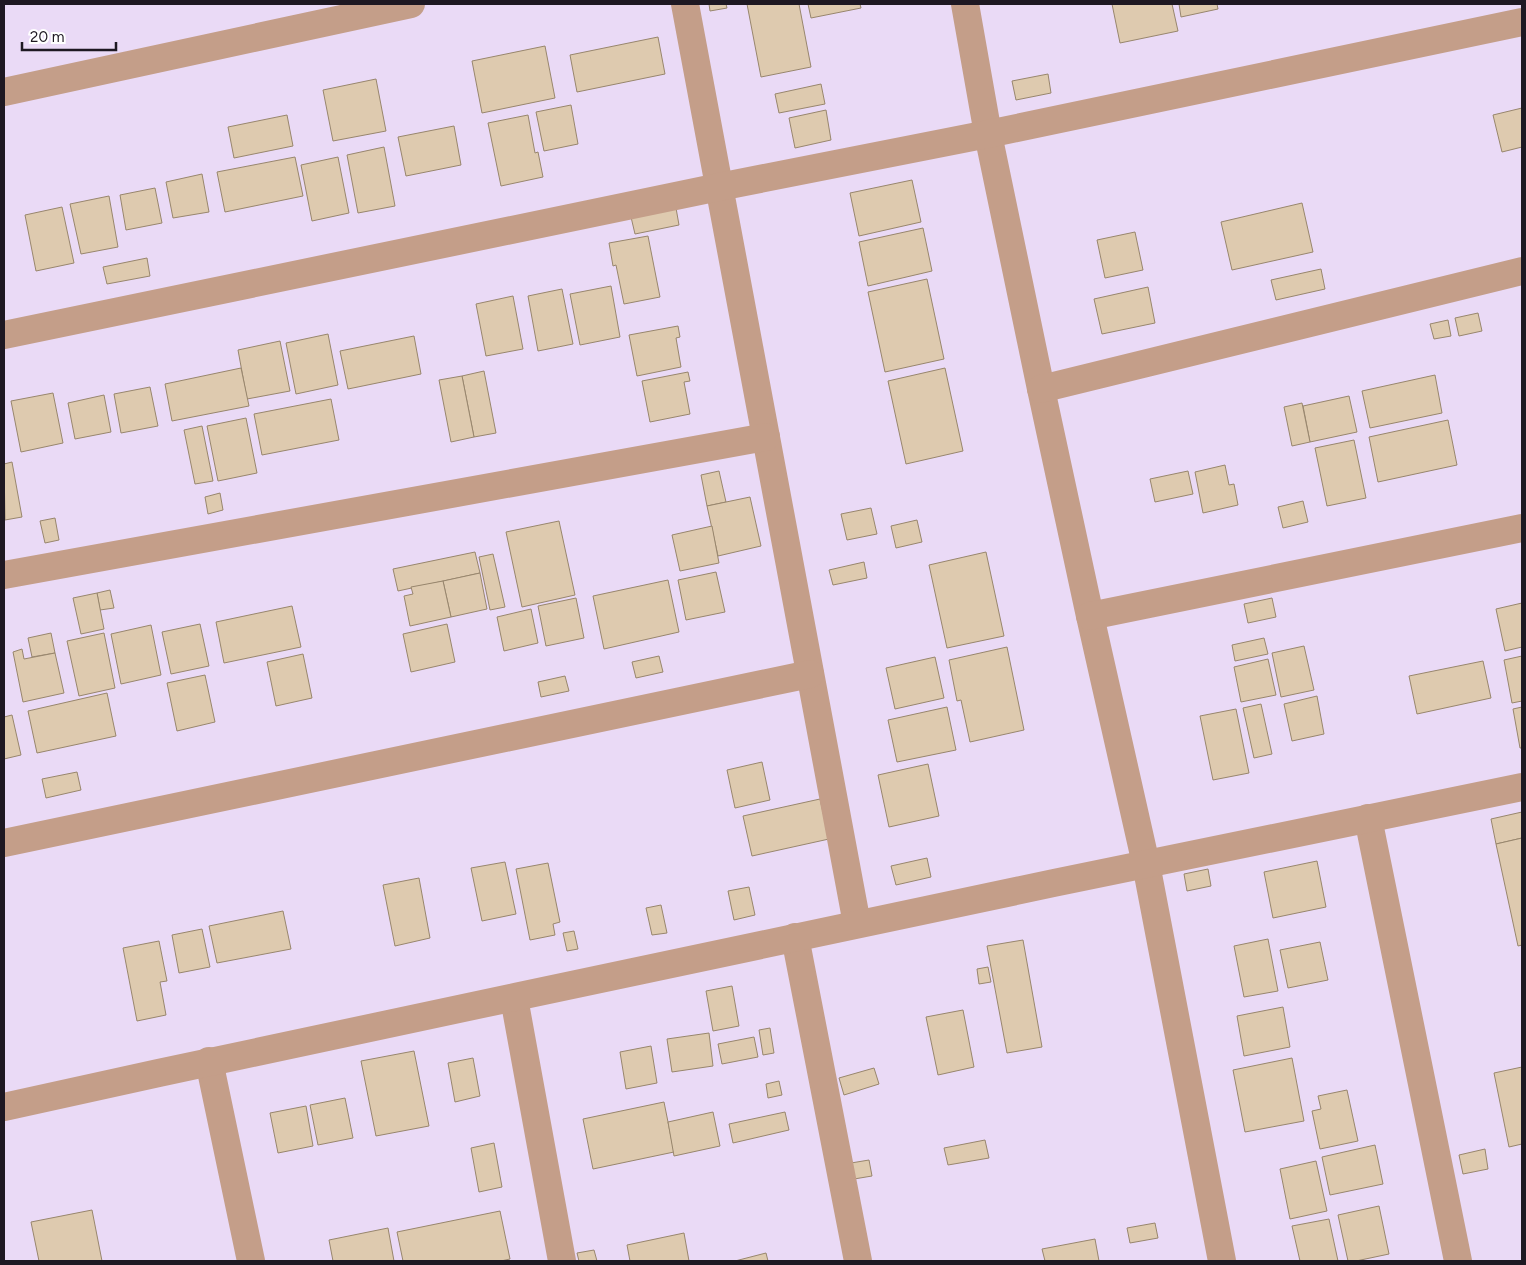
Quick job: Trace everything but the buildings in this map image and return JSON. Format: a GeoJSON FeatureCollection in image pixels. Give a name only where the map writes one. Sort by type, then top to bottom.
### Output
{"type":"FeatureCollection","features":[{"type":"Feature","properties":{"kind":"street"},"geometry":{"type":"LineString","coordinates":[[4,92],[411,4]]}},
{"type":"Feature","properties":{"kind":"street"},"geometry":{"type":"LineString","coordinates":[[685,4],[857,924]]}},
{"type":"Feature","properties":{"kind":"street"},"geometry":{"type":"LineString","coordinates":[[965,4],[988,134],[1041,389],[1146,864],[1222,1261]]}},
{"type":"Feature","properties":{"kind":"street"},"geometry":{"type":"LineString","coordinates":[[4,335],[719,187],[988,134],[1522,22]]}},
{"type":"Feature","properties":{"kind":"street"},"geometry":{"type":"LineString","coordinates":[[1041,389],[1522,271]]}},
{"type":"Feature","properties":{"kind":"street"},"geometry":{"type":"LineString","coordinates":[[4,575],[766,437]]}},
{"type":"Feature","properties":{"kind":"street"},"geometry":{"type":"LineString","coordinates":[[1090,616],[1522,528]]}},
{"type":"Feature","properties":{"kind":"street"},"geometry":{"type":"LineString","coordinates":[[4,843],[810,674]]}},
{"type":"Feature","properties":{"kind":"street"},"geometry":{"type":"LineString","coordinates":[[4,1107],[209,1061],[514,998],[795,937],[1522,787]]}},
{"type":"Feature","properties":{"kind":"street"},"geometry":{"type":"LineString","coordinates":[[1368,818],[1458,1261]]}},
{"type":"Feature","properties":{"kind":"street"},"geometry":{"type":"LineString","coordinates":[[795,937],[858,1261]]}},
{"type":"Feature","properties":{"kind":"street"},"geometry":{"type":"LineString","coordinates":[[514,998],[562,1261]]}},
{"type":"Feature","properties":{"kind":"street"},"geometry":{"type":"LineString","coordinates":[[209,1061],[251,1261]]}}]}
